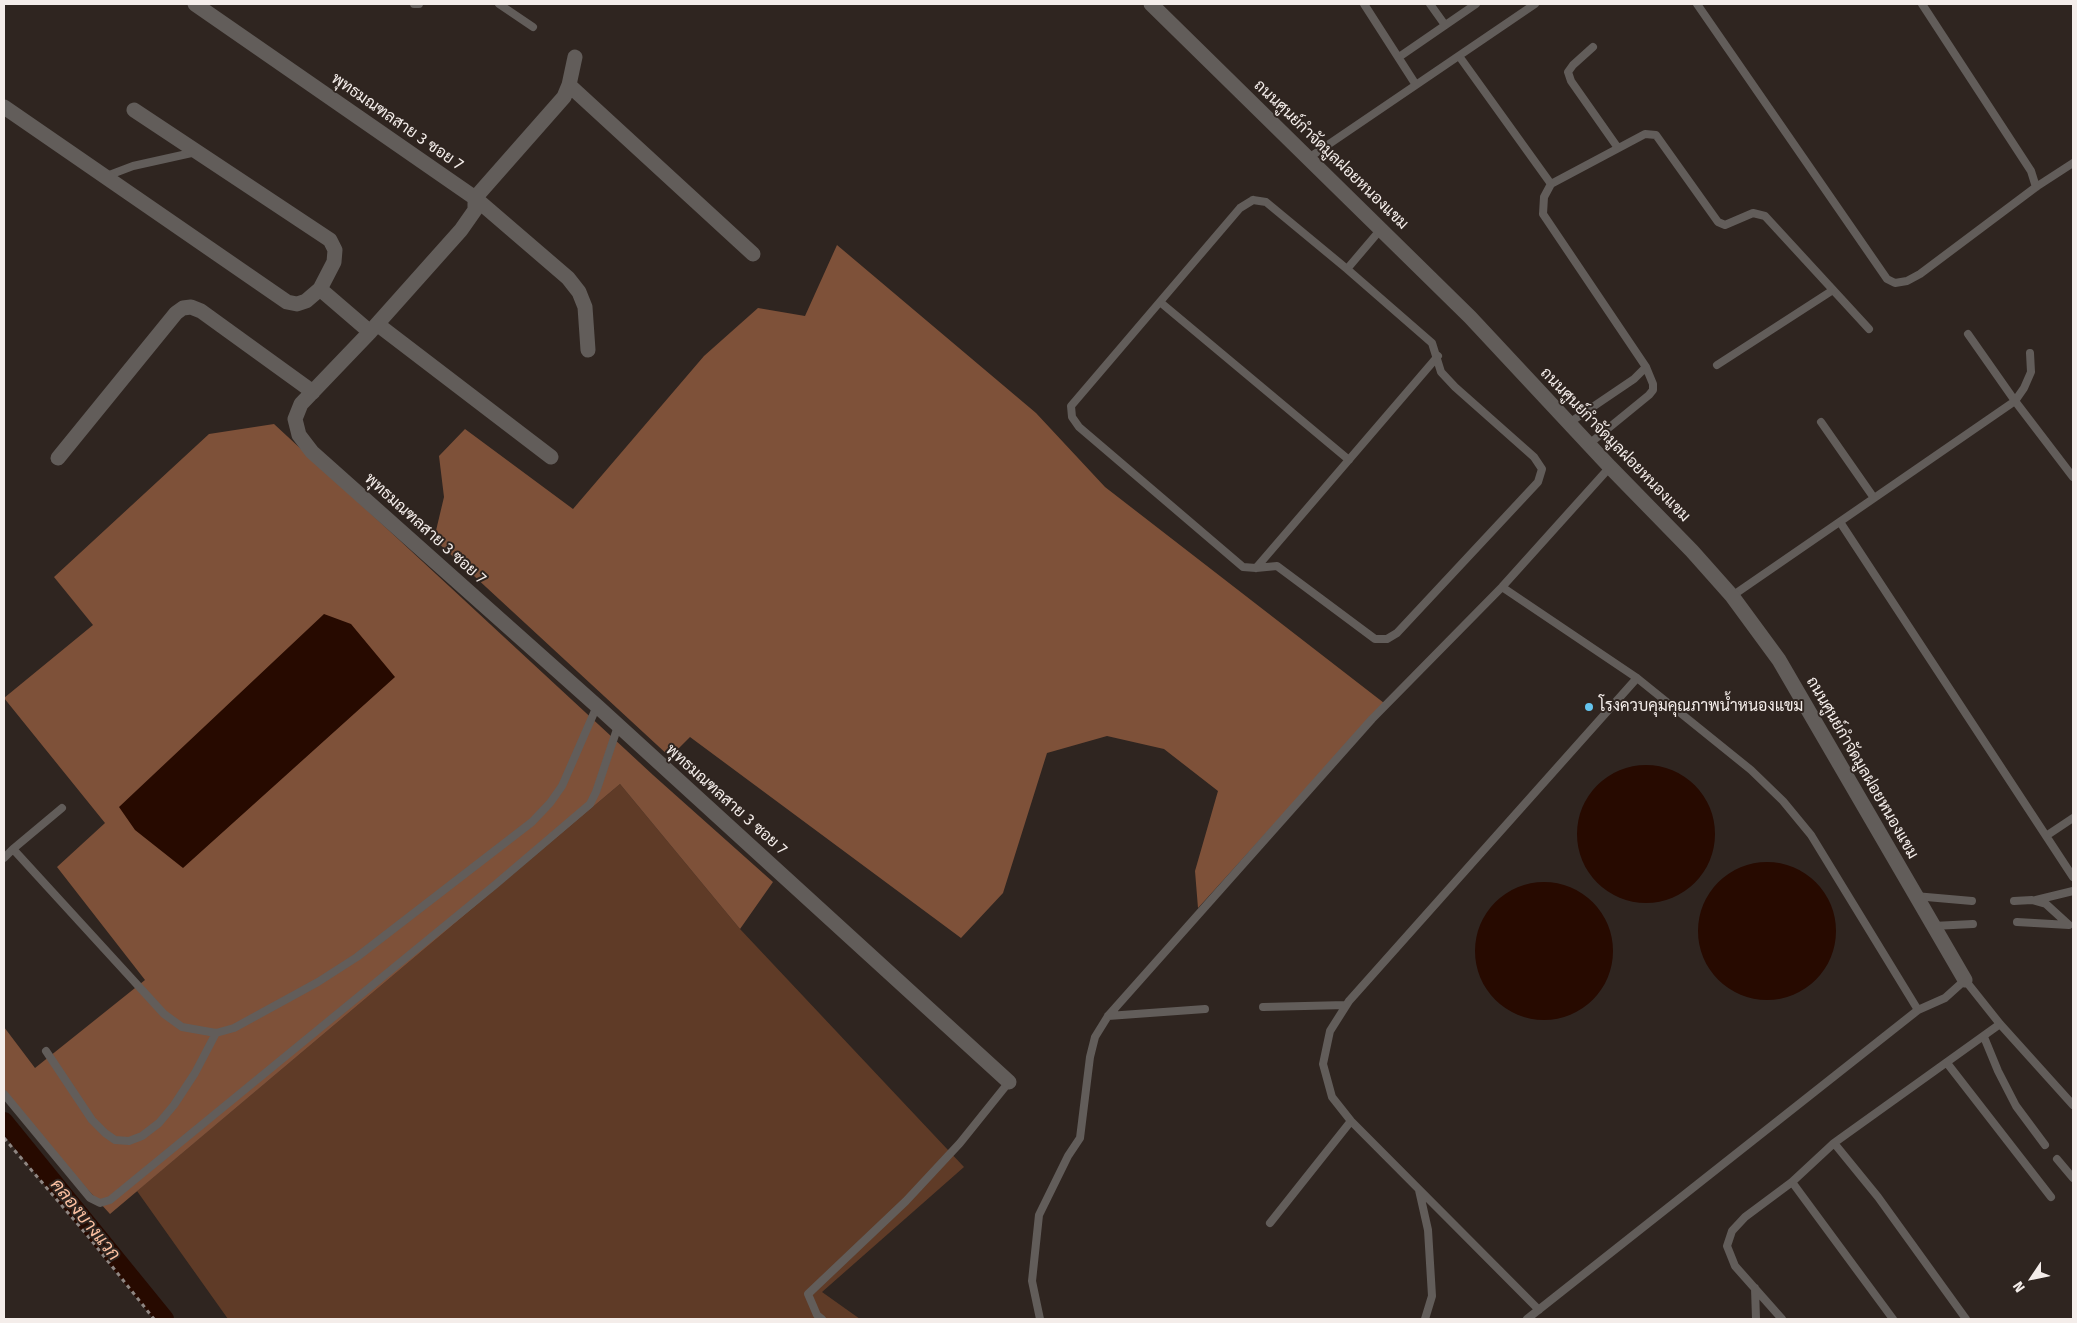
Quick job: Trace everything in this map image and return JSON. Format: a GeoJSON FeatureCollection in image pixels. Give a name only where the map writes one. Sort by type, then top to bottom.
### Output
{"type":"FeatureCollection","features":[{"type":"Feature","properties":{"kind":"street","name":"พุทธมณฑลสาย 3 ซอย 7"},"geometry":{"type":"LineString","coordinates":[[195,4],[475,198],[475,210],[470,219],[374,328],[301,404],[295,418],[299,435],[312,452],[597,706],[1009,1082]]}},
{"type":"Feature","properties":{"kind":"street","name":"ถนนศูนย์กำจัดมูลฝอยหนองแขม"},"geometry":{"type":"LineString","coordinates":[[1151,4],[1310,157],[1470,317],[1610,467],[1692,551],[1732,596],[1779,660],[1965,980]]}},
{"type":"Feature","properties":{"kind":"street"},"geometry":{"type":"LineString","coordinates":[[575,57],[570,85],[564,97],[475,198],[568,278],[579,292],[585,307],[588,350]]}},
{"type":"Feature","properties":{"kind":"street"},"geometry":{"type":"LineString","coordinates":[[570,85],[753,254]]}},
{"type":"Feature","properties":{"kind":"street"},"geometry":{"type":"LineString","coordinates":[[4,107],[287,302],[297,304],[306,301],[320,288],[334,262],[335,250],[330,240],[134,110]]}},
{"type":"Feature","properties":{"kind":"street"},"geometry":{"type":"LineString","coordinates":[[320,288],[551,457]]}},
{"type":"Feature","properties":{"kind":"street"},"geometry":{"type":"LineString","coordinates":[[58,458],[176,313],[183,308],[192,307],[201,311],[313,392]]}},
{"type":"Feature","properties":{"kind":"lane"},"geometry":{"type":"LineString","coordinates":[[414,4],[419,4]]}},
{"type":"Feature","properties":{"kind":"lane"},"geometry":{"type":"LineString","coordinates":[[499,4],[533,27]]}},
{"type":"Feature","properties":{"kind":"lane"},"geometry":{"type":"LineString","coordinates":[[1364,4],[1416,85]]}},
{"type":"Feature","properties":{"kind":"lane"},"geometry":{"type":"LineString","coordinates":[[1430,4],[1444,25]]}},
{"type":"Feature","properties":{"kind":"lane"},"geometry":{"type":"LineString","coordinates":[[1399,57],[1476,4]]}},
{"type":"Feature","properties":{"kind":"lane"},"geometry":{"type":"LineString","coordinates":[[1310,157],[1535,4]]}},
{"type":"Feature","properties":{"kind":"lane"},"geometry":{"type":"LineString","coordinates":[[1697,4],[1887,280],[1895,283],[1907,281],[1920,274],[2036,187],[2073,163]]}},
{"type":"Feature","properties":{"kind":"lane"},"geometry":{"type":"LineString","coordinates":[[1922,4],[2031,171],[2036,187]]}},
{"type":"Feature","properties":{"kind":"lane"},"geometry":{"type":"LineString","coordinates":[[1593,47],[1568,72],[1571,81],[1618,148]]}},
{"type":"Feature","properties":{"kind":"lane"},"geometry":{"type":"LineString","coordinates":[[1459,56],[1551,184]]}},
{"type":"Feature","properties":{"kind":"lane"},"geometry":{"type":"LineString","coordinates":[[1589,444],[1649,395],[1653,390],[1653,384],[1646,367],[1543,214],[1544,196],[1551,184],[1645,134],[1656,135],[1718,222],[1725,225],[1753,213],[1765,216],[1869,329]]}},
{"type":"Feature","properties":{"kind":"lane"},"geometry":{"type":"LineString","coordinates":[[104,177],[133,166],[198,152]]}},
{"type":"Feature","properties":{"kind":"lane"},"geometry":{"type":"LineString","coordinates":[[1253,200],[1266,202],[1432,343],[1438,356],[1441,372],[1455,387],[1534,457],[1542,469],[1538,482],[1397,632],[1386,639],[1375,639],[1277,566],[1243,567],[1079,427],[1072,416],[1071,406],[1160,302],[1240,208],[1253,200]]}},
{"type":"Feature","properties":{"kind":"lane"},"geometry":{"type":"LineString","coordinates":[[1347,269],[1381,229]]}},
{"type":"Feature","properties":{"kind":"lane"},"geometry":{"type":"LineString","coordinates":[[1717,365],[1833,290]]}},
{"type":"Feature","properties":{"kind":"lane"},"geometry":{"type":"LineString","coordinates":[[1160,302],[1349,460]]}},
{"type":"Feature","properties":{"kind":"lane"},"geometry":{"type":"LineString","coordinates":[[1968,334],[2015,401],[2073,477]]}},
{"type":"Feature","properties":{"kind":"lane"},"geometry":{"type":"LineString","coordinates":[[1732,596],[2015,401],[2024,388],[2031,372],[2030,353]]}},
{"type":"Feature","properties":{"kind":"lane"},"geometry":{"type":"LineString","coordinates":[[1256,568],[1438,356]]}},
{"type":"Feature","properties":{"kind":"lane"},"geometry":{"type":"LineString","coordinates":[[1569,423],[1634,379],[1646,367]]}},
{"type":"Feature","properties":{"kind":"lane"},"geometry":{"type":"LineString","coordinates":[[1821,422],[1874,498]]}},
{"type":"Feature","properties":{"kind":"lane"},"geometry":{"type":"LineString","coordinates":[[1040,1319],[1032,1281],[1039,1215],[1068,1156],[1080,1138],[1090,1057],[1095,1037],[1108,1016],[1372,719],[1502,586],[1610,467]]}},
{"type":"Feature","properties":{"kind":"lane"},"geometry":{"type":"LineString","coordinates":[[1840,522],[2073,877]]}},
{"type":"Feature","properties":{"kind":"lane"},"geometry":{"type":"LineString","coordinates":[[1502,586],[1637,678],[1750,770],[1788,808],[1811,835],[1918,1010]]}},
{"type":"Feature","properties":{"kind":"lane"},"geometry":{"type":"LineString","coordinates":[[1539,1310],[1351,1121],[1332,1097],[1323,1064],[1330,1031],[1346,1005],[1637,678]]}},
{"type":"Feature","properties":{"kind":"lane"},"geometry":{"type":"LineString","coordinates":[[13,849],[164,1014],[182,1028],[216,1033],[234,1028],[318,982],[357,957],[532,822],[550,803],[562,786],[597,706]]}},
{"type":"Feature","properties":{"kind":"lane"},"geometry":{"type":"LineString","coordinates":[[4,1094],[90,1198],[100,1203],[110,1200],[496,884],[590,804],[596,792],[618,726]]}},
{"type":"Feature","properties":{"kind":"lane"},"geometry":{"type":"LineString","coordinates":[[4,858],[62,808]]}},
{"type":"Feature","properties":{"kind":"lane"},"geometry":{"type":"LineString","coordinates":[[2046,836],[2073,818]]}},
{"type":"Feature","properties":{"kind":"lane"},"geometry":{"type":"LineString","coordinates":[[2014,901],[2032,900],[2073,891]]}},
{"type":"Feature","properties":{"kind":"lane"},"geometry":{"type":"LineString","coordinates":[[1916,896],[1972,901]]}},
{"type":"Feature","properties":{"kind":"lane"},"geometry":{"type":"LineString","coordinates":[[2032,900],[2046,904],[2071,924]]}},
{"type":"Feature","properties":{"kind":"lane"},"geometry":{"type":"LineString","coordinates":[[2017,922],[2071,924]]}},
{"type":"Feature","properties":{"kind":"lane"},"geometry":{"type":"LineString","coordinates":[[1932,926],[1972,924]]}},
{"type":"Feature","properties":{"kind":"lane"},"geometry":{"type":"LineString","coordinates":[[1527,1319],[1918,1010],[1945,998],[1965,980],[2000,1024],[2073,1106]]}},
{"type":"Feature","properties":{"kind":"lane"},"geometry":{"type":"LineString","coordinates":[[1263,1006],[1346,1005]]}},
{"type":"Feature","properties":{"kind":"lane"},"geometry":{"type":"LineString","coordinates":[[1108,1016],[1205,1009]]}},
{"type":"Feature","properties":{"kind":"lane"},"geometry":{"type":"LineString","coordinates":[[1782,1319],[1736,1266],[1727,1246],[1732,1231],[1745,1217],[1792,1182],[1834,1143],[2000,1024]]}},
{"type":"Feature","properties":{"kind":"lane"},"geometry":{"type":"LineString","coordinates":[[46,1052],[92,1120],[115,1140],[129,1141],[142,1136],[159,1123],[174,1105],[195,1073],[216,1033]]}},
{"type":"Feature","properties":{"kind":"lane"},"geometry":{"type":"LineString","coordinates":[[1984,1036],[1998,1071],[2016,1106],[2045,1145]]}},
{"type":"Feature","properties":{"kind":"lane"},"geometry":{"type":"LineString","coordinates":[[1947,1063],[2051,1198]]}},
{"type":"Feature","properties":{"kind":"lane"},"geometry":{"type":"LineString","coordinates":[[822,1319],[817,1315],[808,1294],[906,1201],[960,1143],[1009,1082]]}},
{"type":"Feature","properties":{"kind":"lane"},"geometry":{"type":"LineString","coordinates":[[1270,1223],[1351,1121]]}},
{"type":"Feature","properties":{"kind":"lane"},"geometry":{"type":"LineString","coordinates":[[1834,1143],[1878,1197],[1966,1319]]}},
{"type":"Feature","properties":{"kind":"lane"},"geometry":{"type":"LineString","coordinates":[[2057,1159],[2073,1178]]}},
{"type":"Feature","properties":{"kind":"lane"},"geometry":{"type":"LineString","coordinates":[[1792,1182],[1893,1319]]}},
{"type":"Feature","properties":{"kind":"lane"},"geometry":{"type":"LineString","coordinates":[[1418,1188],[1428,1230],[1432,1296],[1425,1319]]}},
{"type":"Feature","properties":{"kind":"lane"},"geometry":{"type":"LineString","coordinates":[[1755,1288],[1756,1319]]}},
{"type":"Feature","properties":{"kind":"path"},"geometry":{"type":"LineString","coordinates":[[4,1138],[87,1235],[154,1319]]}},
{"type":"Feature","properties":{"kind":"shaded area"},"geometry":{"type":"Polygon","coordinates":[[[837,245],[1036,413],[1105,487],[1384,703],[1198,908],[1195,871],[1218,791],[1164,749],[1107,736],[1047,753],[1003,893],[961,938],[690,737],[670,757],[434,539],[444,497],[439,456],[465,429],[573,509],[704,356],[758,308],[805,316],[837,245]]]}},
{"type":"Feature","properties":{"kind":"shaded area"},"geometry":{"type":"Polygon","coordinates":[[[274,424],[653,775],[773,882],[740,929],[620,784],[110,1214],[4,1098],[4,1027],[35,1068],[145,980],[57,867],[105,823],[4,698],[93,625],[54,577],[209,434],[274,424]]]}},
{"type":"Feature","properties":{"kind":"shaded area"},"geometry":{"type":"Polygon","coordinates":[[[324,614],[351,624],[395,677],[183,868],[135,830],[119,807],[324,614]]]}},
{"type":"Feature","properties":{"kind":"shaded area"},"geometry":{"type":"Polygon","coordinates":[[[1646,765],[1672,770],[1684,776],[1695,785],[1704,796],[1710,808],[1715,834],[1710,860],[1704,872],[1695,883],[1684,892],[1672,898],[1646,903],[1620,898],[1608,892],[1597,883],[1588,872],[1582,860],[1577,834],[1582,808],[1588,796],[1597,785],[1608,776],[1620,770],[1646,765]]]}},
{"type":"Feature","properties":{"kind":"shaded area"},"geometry":{"type":"Polygon","coordinates":[[[620,784],[740,929],[964,1167],[822,1292],[860,1319],[228,1319],[137,1191],[620,784]]]}},
{"type":"Feature","properties":{"kind":"shaded area"},"geometry":{"type":"Polygon","coordinates":[[[1767,862],[1793,867],[1805,873],[1816,882],[1825,893],[1831,905],[1836,931],[1831,957],[1825,969],[1816,980],[1805,989],[1793,995],[1767,1000],[1741,995],[1729,989],[1718,980],[1709,969],[1703,957],[1698,931],[1703,905],[1709,893],[1718,882],[1729,873],[1741,867],[1767,862]]]}},
{"type":"Feature","properties":{"kind":"shaded area"},"geometry":{"type":"Polygon","coordinates":[[[1544,882],[1570,887],[1593,902],[1608,925],[1613,951],[1608,977],[1593,1000],[1570,1015],[1544,1020],[1518,1015],[1495,1000],[1480,977],[1475,951],[1480,925],[1495,902],[1518,887],[1544,882]]]}},
{"type":"Feature","properties":{"kind":"waterway","name":"คลองบางแวก"},"geometry":{"type":"LineString","coordinates":[[4,1121],[165,1319]]}},
{"type":"Feature","properties":{"kind":"place","name":"โรงควบคุมคุณภาพน้ำหนองแขม"},"geometry":{"type":"Point","coordinates":[1589,707]}}]}
